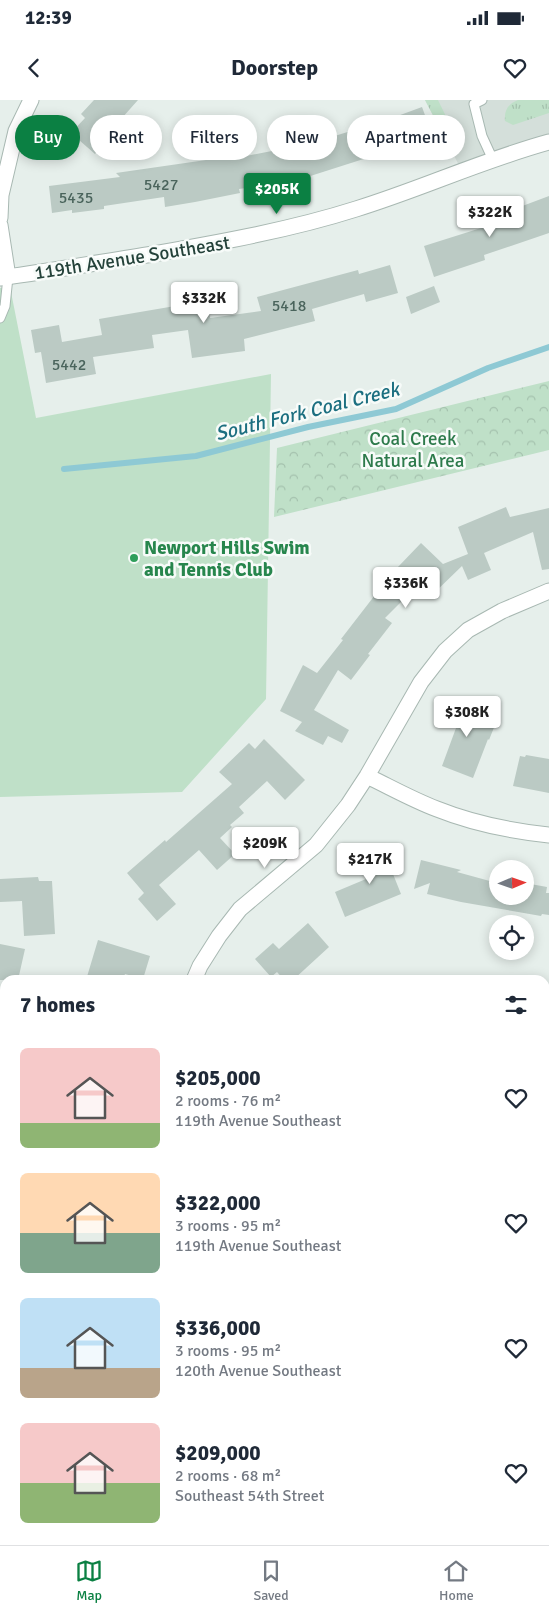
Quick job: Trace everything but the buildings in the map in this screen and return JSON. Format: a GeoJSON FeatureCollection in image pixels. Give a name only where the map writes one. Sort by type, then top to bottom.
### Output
{"type":"FeatureCollection","features":[{"type":"Feature","properties":{"kind":"street"},"geometry":{"type":"LineString","coordinates":[[0,218],[1,195],[16,131],[31,100]]}},
{"type":"Feature","properties":{"kind":"street","name":"119th Avenue Southeast"},"geometry":{"type":"LineString","coordinates":[[4,277],[227,241],[290,227],[356,209],[520,150],[549,142]]}},
{"type":"Feature","properties":{"kind":"street"},"geometry":{"type":"LineString","coordinates":[[0,224],[4,277]]}},
{"type":"Feature","properties":{"kind":"street"},"geometry":{"type":"LineString","coordinates":[[196,975],[219,936],[240,909],[316,845],[348,806],[421,682],[445,651],[468,630],[502,611],[549,592]]}},
{"type":"Feature","properties":{"kind":"street"},"geometry":{"type":"LineString","coordinates":[[367,776],[437,809],[485,824],[549,835]]}},
{"type":"Feature","properties":{"kind":"lane"},"geometry":{"type":"LineString","coordinates":[[482,100],[474,104],[482,136],[493,160]]}},
{"type":"Feature","properties":{"kind":"lane"},"geometry":{"type":"LineString","coordinates":[[0,318],[5,306],[4,277]]}},
{"type":"Feature","properties":{"kind":"shaded area"},"geometry":{"type":"Polygon","coordinates":[[[425,100],[549,100],[549,142],[462,171],[456,160],[465,160],[465,115],[433,115],[425,100]]]}},
{"type":"Feature","properties":{"kind":"green space"},"geometry":{"type":"Polygon","coordinates":[[[425,100],[438,100],[445,115],[433,115],[425,100]]]}},
{"type":"Feature","properties":{"kind":"green space"},"geometry":{"type":"Polygon","coordinates":[[[518,100],[549,100],[549,113],[513,125],[505,121],[505,114],[509,106],[518,100]]]}},
{"type":"Feature","properties":{"kind":"green space","name":"Newport Hills Swim and Tennis Club"},"geometry":{"type":"Polygon","coordinates":[[[10,287],[36,418],[271,374],[266,699],[182,792],[0,797],[0,288],[10,287]]]}},
{"type":"Feature","properties":{"kind":"green space","name":"Coal Creek Natural Area"},"geometry":{"type":"Polygon","coordinates":[[[549,381],[549,450],[274,517],[277,448],[549,381]]]}},
{"type":"Feature","properties":{"kind":"waterway","name":"South Fork Coal Creek"},"geometry":{"type":"LineString","coordinates":[[64,469],[196,456],[308,427],[396,409],[488,368],[549,347]]}},
{"type":"Feature","properties":{"kind":"place","name":"Newport Hills Swim and Tennis Club"},"geometry":{"type":"Point","coordinates":[134,558]}}]}
